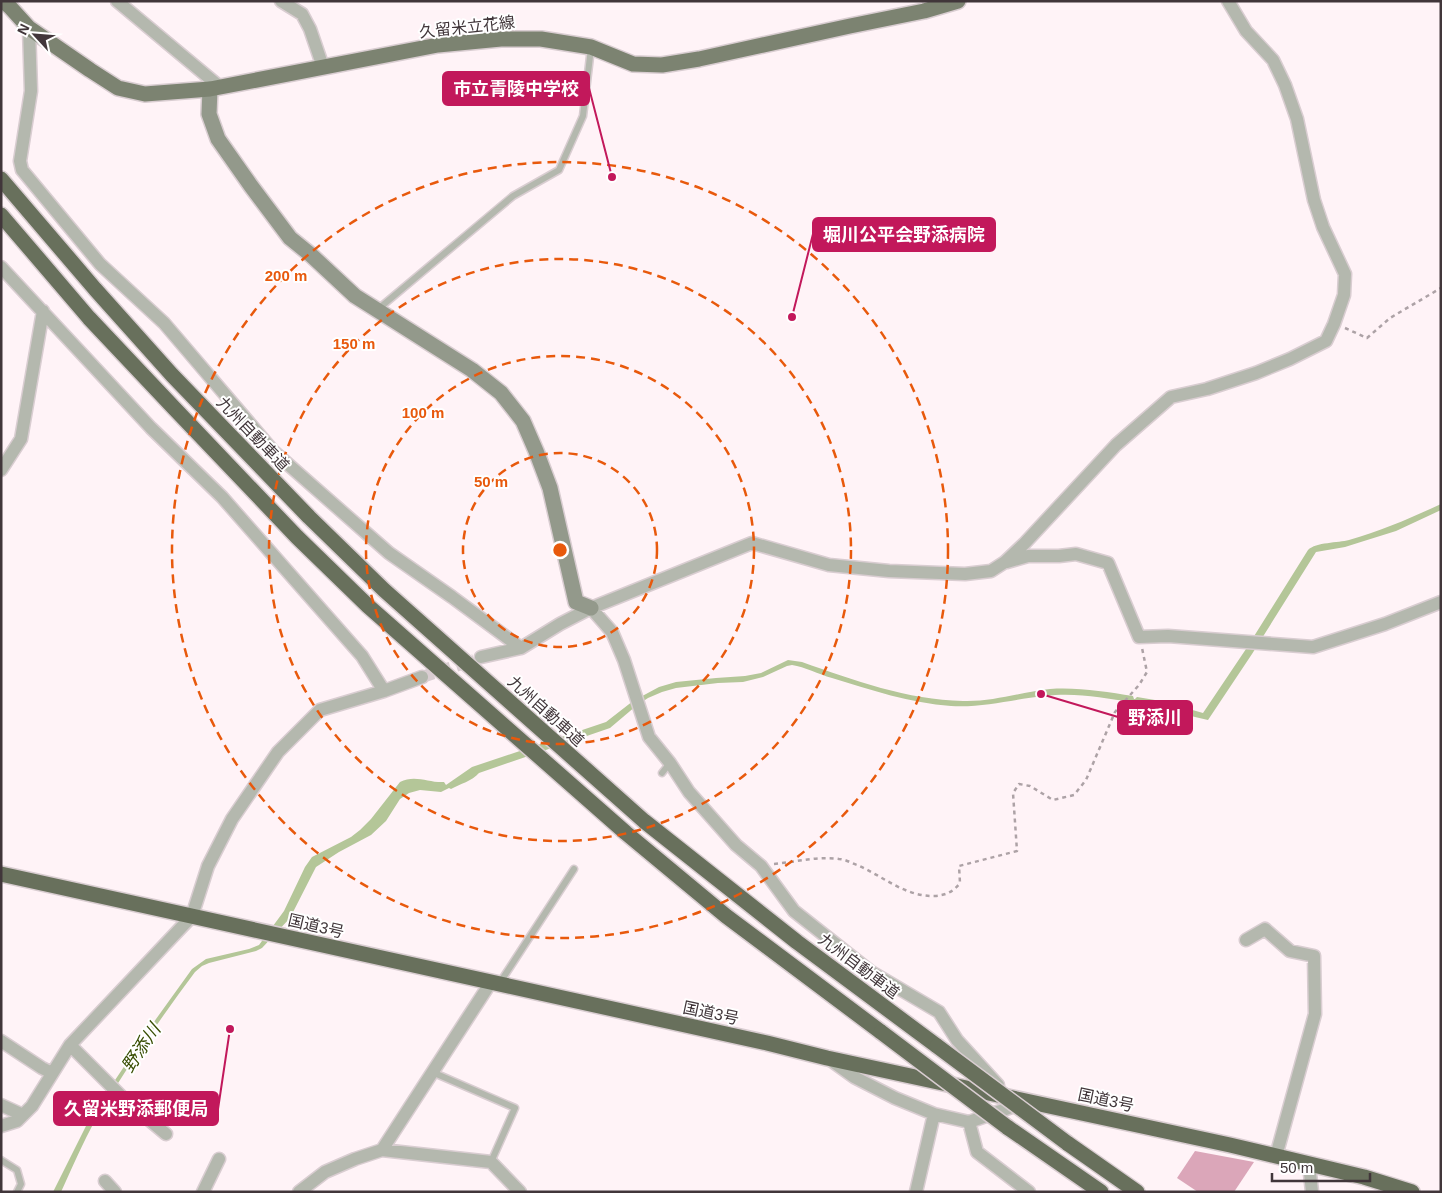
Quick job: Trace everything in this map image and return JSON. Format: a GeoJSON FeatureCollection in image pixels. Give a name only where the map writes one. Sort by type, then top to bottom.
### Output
{"type":"FeatureCollection","features":[{"type":"Feature","properties":{"kind":"highway","name":"九州自動車道"},"geometry":{"type":"LineString","coordinates":[[1,179],[94,289],[172,376],[309,517],[384,590],[644,821],[797,942],[1067,1143],[1137,1192]]}},
{"type":"Feature","properties":{"kind":"highway"},"geometry":{"type":"LineString","coordinates":[[1,215],[89,318],[297,537],[368,606],[633,839],[726,916],[1007,1127],[1101,1192]]}},
{"type":"Feature","properties":{"kind":"highway","name":"国道3号"},"geometry":{"type":"LineString","coordinates":[[1,874],[767,1043],[827,1058],[1230,1145],[1364,1177],[1412,1192]]}},
{"type":"Feature","properties":{"kind":"main road","name":"久留米立花線"},"geometry":{"type":"LineString","coordinates":[[3,1],[29,28],[90,70],[118,88],[144,94],[215,88],[438,44],[501,39],[541,38],[591,47],[633,64],[662,65],[699,59],[924,11],[958,1]]}},
{"type":"Feature","properties":{"kind":"street"},"geometry":{"type":"LineString","coordinates":[[117,1],[215,88],[210,114],[218,138],[290,238],[355,296],[479,376],[502,393],[523,421],[550,488],[576,602],[591,608],[612,632],[624,660],[649,737],[666,768],[736,844],[761,866],[794,911],[872,972],[939,1012],[957,1040],[986,1074],[1011,1097]]}},
{"type":"Feature","properties":{"kind":"street"},"geometry":{"type":"LineString","coordinates":[[281,1],[302,14],[310,29],[323,67]]}},
{"type":"Feature","properties":{"kind":"street"},"geometry":{"type":"LineString","coordinates":[[481,657],[521,648],[591,608],[752,543],[829,565],[889,571],[965,574],[991,571],[1005,562],[1116,444],[1171,397],[1207,389],[1256,373],[1326,341],[1344,295],[1345,274],[1323,227],[1314,200],[1296,119],[1285,85],[1273,60],[1246,31],[1228,1]]}},
{"type":"Feature","properties":{"kind":"street"},"geometry":{"type":"LineString","coordinates":[[29,28],[31,91],[20,161],[22,170],[100,264],[164,324],[274,452],[389,553],[521,648]]}},
{"type":"Feature","properties":{"kind":"street"},"geometry":{"type":"LineString","coordinates":[[1,266],[151,428],[222,497],[362,656],[384,691]]}},
{"type":"Feature","properties":{"kind":"street"},"geometry":{"type":"LineString","coordinates":[[1,470],[21,439],[43,311]]}},
{"type":"Feature","properties":{"kind":"street"},"geometry":{"type":"LineString","coordinates":[[1005,562],[1028,556],[1076,554],[1108,563],[1140,637],[1168,636],[1312,647],[1386,624],[1441,602]]}},
{"type":"Feature","properties":{"kind":"street"},"geometry":{"type":"LineString","coordinates":[[1,1126],[17,1121],[32,1106],[70,1045],[192,916],[208,866],[232,819],[278,752],[320,710],[384,691],[422,677]]}},
{"type":"Feature","properties":{"kind":"street"},"geometry":{"type":"LineString","coordinates":[[1246,940],[1265,929],[1290,951],[1314,956],[1314,1014],[1276,1156]]}},
{"type":"Feature","properties":{"kind":"street"},"geometry":{"type":"LineString","coordinates":[[382,1150],[432,1072],[495,983]]}},
{"type":"Feature","properties":{"kind":"street"},"geometry":{"type":"LineString","coordinates":[[1,1041],[52,1073]]}},
{"type":"Feature","properties":{"kind":"street"},"geometry":{"type":"LineString","coordinates":[[70,1045],[122,1098],[166,1134]]}},
{"type":"Feature","properties":{"kind":"street"},"geometry":{"type":"LineString","coordinates":[[827,1058],[854,1077],[894,1098],[934,1114],[969,1122],[1030,1101]]}},
{"type":"Feature","properties":{"kind":"street"},"geometry":{"type":"LineString","coordinates":[[1,1104],[23,1115]]}},
{"type":"Feature","properties":{"kind":"street"},"geometry":{"type":"LineString","coordinates":[[916,1192],[934,1114]]}},
{"type":"Feature","properties":{"kind":"street"},"geometry":{"type":"LineString","coordinates":[[969,1122],[977,1152],[1029,1192]]}},
{"type":"Feature","properties":{"kind":"street"},"geometry":{"type":"LineString","coordinates":[[299,1192],[325,1172],[382,1150],[491,1162],[520,1192]]}},
{"type":"Feature","properties":{"kind":"street"},"geometry":{"type":"LineString","coordinates":[[204,1192],[219,1159]]}},
{"type":"Feature","properties":{"kind":"street"},"geometry":{"type":"LineString","coordinates":[[1309,1164],[1312,1192]]}},
{"type":"Feature","properties":{"kind":"street"},"geometry":{"type":"LineString","coordinates":[[105,1180],[115,1192]]}},
{"type":"Feature","properties":{"kind":"lane"},"geometry":{"type":"LineString","coordinates":[[376,311],[513,196],[559,170],[583,116],[591,47]]}},
{"type":"Feature","properties":{"kind":"lane"},"geometry":{"type":"LineString","coordinates":[[495,983],[574,869]]}},
{"type":"Feature","properties":{"kind":"lane"},"geometry":{"type":"LineString","coordinates":[[432,1072],[515,1108],[491,1162]]}},
{"type":"Feature","properties":{"kind":"lane"},"geometry":{"type":"LineString","coordinates":[[1,1160],[17,1170],[21,1184],[17,1192]]}},
{"type":"Feature","properties":{"kind":"path"},"geometry":{"type":"LineString","coordinates":[[1334,324],[1367,338],[1390,318],[1441,288]]}},
{"type":"Feature","properties":{"kind":"path"},"geometry":{"type":"LineString","coordinates":[[761,866],[815,857],[841,859],[912,893],[925,896],[944,895],[955,890],[960,883],[959,866],[1017,851],[1013,793],[1019,784],[1030,786],[1053,800],[1074,795],[1086,780],[1115,712],[1139,685],[1147,672],[1140,637]]}},
{"type":"Feature","properties":{"kind":"water"},"geometry":{"type":"Polygon","coordinates":[[[1441,504],[1441,510],[1396,531],[1345,547],[1316,552],[1208,720],[1164,708],[1135,703],[1134,701],[1078,695],[1045,696],[975,706],[951,706],[906,699],[792,665],[763,677],[743,682],[676,688],[662,692],[636,706],[610,728],[479,773],[451,789],[449,788],[441,792],[420,790],[409,793],[400,799],[386,821],[371,835],[316,867],[290,918],[262,948],[209,963],[195,972],[107,1100],[61,1192],[53,1192],[86,1126],[105,1095],[192,969],[206,959],[259,945],[284,911],[305,867],[312,857],[351,837],[360,830],[400,782],[417,779],[444,782],[446,785],[472,767],[606,722],[633,701],[659,687],[676,682],[761,673],[788,660],[802,662],[881,688],[942,700],[985,700],[1050,689],[1092,690],[1133,696],[1134,699],[1137,697],[1161,701],[1203,713],[1308,550],[1316,545],[1349,540],[1373,533],[1441,504]]]}},
{"type":"Feature","properties":{"kind":"building"},"geometry":{"type":"Polygon","coordinates":[[[1195,1151],[1254,1162],[1234,1192],[1198,1192],[1177,1178],[1195,1151]]]}},
{"type":"Feature","properties":{"kind":"tunnel"},"geometry":{"type":"LineString","coordinates":[[422,677],[474,660]]}},
{"type":"Feature","properties":{"kind":"place","name":"市立青陵中学校"},"geometry":{"type":"Point","coordinates":[612,177]}},
{"type":"Feature","properties":{"kind":"place","name":"堀川公平会野添病院"},"geometry":{"type":"Point","coordinates":[792,317]}},
{"type":"Feature","properties":{"kind":"place","name":"野添川"},"geometry":{"type":"Point","coordinates":[1041,694]}},
{"type":"Feature","properties":{"kind":"place","name":"久留米野添郵便局"},"geometry":{"type":"Point","coordinates":[230,1029]}}]}
